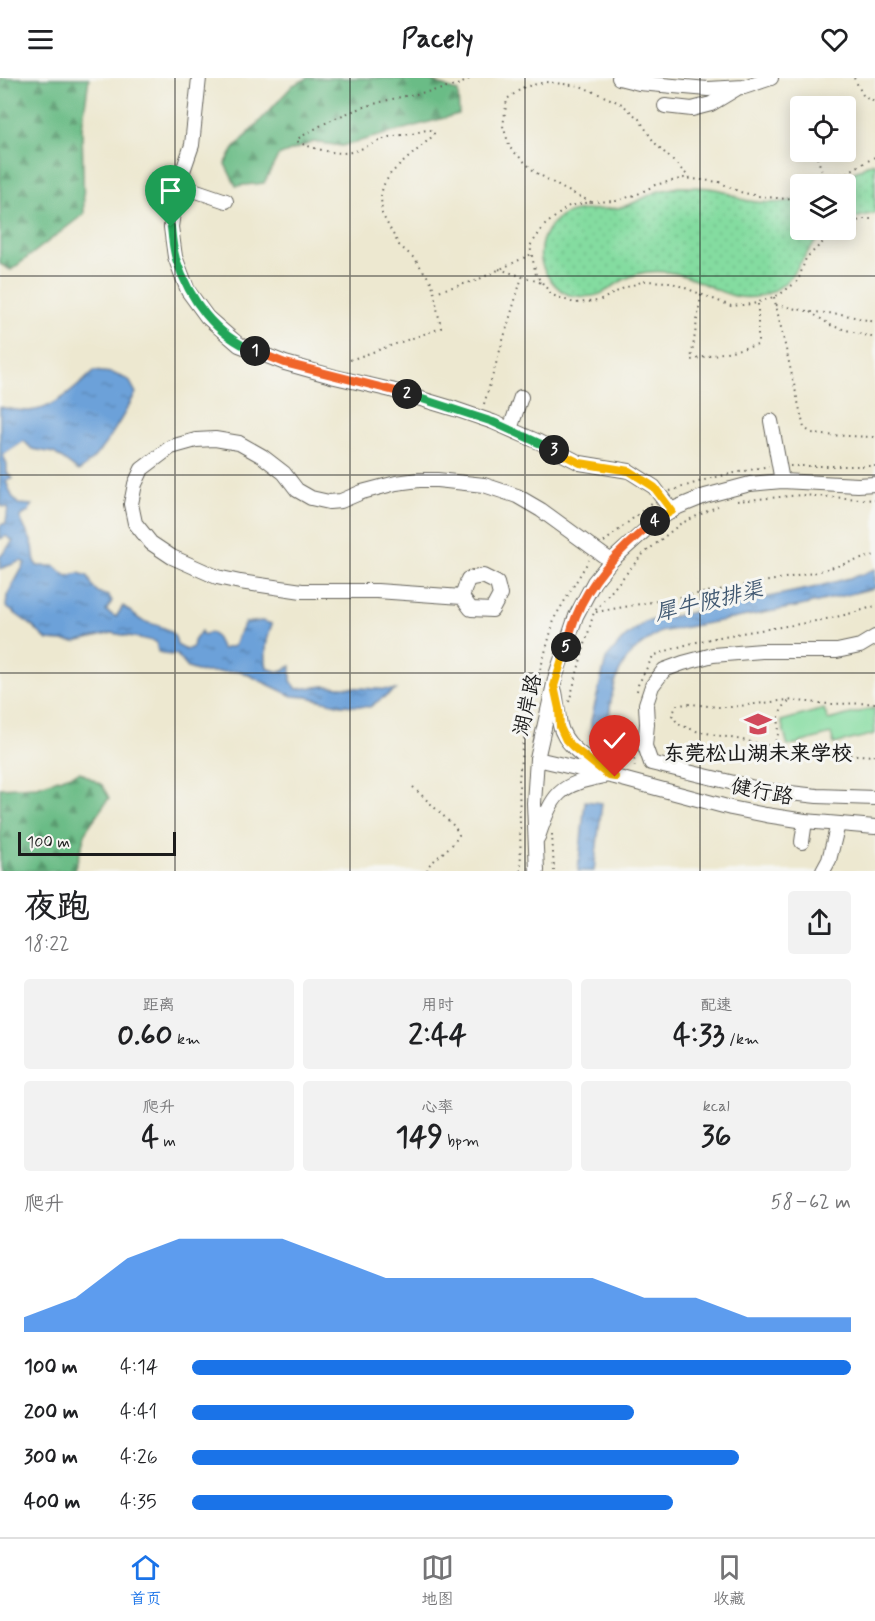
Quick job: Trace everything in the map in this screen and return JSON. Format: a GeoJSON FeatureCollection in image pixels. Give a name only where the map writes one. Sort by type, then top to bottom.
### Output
{"type":"FeatureCollection","features":[{"type":"Feature","properties":{"kind":"street"},"geometry":{"type":"LineString","coordinates":[[199,78],[192,145],[178,185],[171,227],[175,257],[188,291],[207,317],[239,345],[285,363],[391,390],[483,418],[580,463],[629,471],[654,487],[672,511]]}},
{"type":"Feature","properties":{"kind":"street"},"geometry":{"type":"LineString","coordinates":[[619,78],[639,83],[708,89],[744,87],[771,78]]}},
{"type":"Feature","properties":{"kind":"street"},"geometry":{"type":"LineString","coordinates":[[665,106],[692,109],[711,104],[738,87]]}},
{"type":"Feature","properties":{"kind":"street"},"geometry":{"type":"LineString","coordinates":[[178,185],[226,201]]}},
{"type":"Feature","properties":{"kind":"street"},"geometry":{"type":"LineString","coordinates":[[510,429],[521,397]]}},
{"type":"Feature","properties":{"kind":"street"},"geometry":{"type":"LineString","coordinates":[[771,421],[782,481]]}},
{"type":"Feature","properties":{"kind":"street"},"geometry":{"type":"LineString","coordinates":[[462,597],[377,591],[302,591],[217,577],[172,557],[151,543],[135,523],[132,504],[135,484],[142,469],[171,447],[196,440],[215,439],[238,443],[262,456],[284,473],[297,490],[311,498],[329,502],[341,501],[362,492],[396,483],[419,480],[484,485],[517,496],[533,505],[611,561]]}},
{"type":"Feature","properties":{"kind":"street","name":"湖岸路"},"geometry":{"type":"LineString","coordinates":[[537,871],[534,802],[537,759],[554,686],[576,616],[594,582],[611,561],[654,523],[672,511],[705,496],[750,484],[782,481],[875,484]]}},
{"type":"Feature","properties":{"kind":"street"},"geometry":{"type":"LineString","coordinates":[[875,637],[860,646],[837,651],[762,651],[713,655],[664,670],[652,686],[646,704],[645,746],[651,763],[763,790],[817,796],[875,798]]}},
{"type":"Feature","properties":{"kind":"street"},"geometry":{"type":"LineString","coordinates":[[554,686],[560,727],[566,740],[609,776]]}},
{"type":"Feature","properties":{"kind":"street","name":"健行路"},"geometry":{"type":"LineString","coordinates":[[537,759],[731,808],[805,821],[875,827]]}},
{"type":"Feature","properties":{"kind":"street"},"geometry":{"type":"LineString","coordinates":[[536,845],[546,816],[555,798],[562,791],[584,780],[609,776]]}},
{"type":"Feature","properties":{"kind":"street"},"geometry":{"type":"LineString","coordinates":[[802,842],[805,821]]}},
{"type":"Feature","properties":{"kind":"street"},"geometry":{"type":"LineString","coordinates":[[823,871],[829,860],[837,824]]}},
{"type":"Feature","properties":{"kind":"path"},"geometry":{"type":"LineString","coordinates":[[350,360],[441,327],[432,283],[416,259],[399,245],[382,213],[381,196],[391,173],[434,135],[433,130],[392,136],[345,154],[302,145],[297,139],[335,118],[359,109],[395,98],[442,89],[470,78]]}},
{"type":"Feature","properties":{"kind":"path"},"geometry":{"type":"LineString","coordinates":[[545,78],[546,82]]}},
{"type":"Feature","properties":{"kind":"path"},"geometry":{"type":"LineString","coordinates":[[854,78],[864,97],[875,102]]}},
{"type":"Feature","properties":{"kind":"path"},"geometry":{"type":"LineString","coordinates":[[591,202],[535,172],[510,148],[503,126],[507,99],[524,87],[546,82],[580,86],[622,104],[639,119],[654,142],[691,179]]}},
{"type":"Feature","properties":{"kind":"path"},"geometry":{"type":"LineString","coordinates":[[844,174],[875,157]]}},
{"type":"Feature","properties":{"kind":"path"},"geometry":{"type":"LineString","coordinates":[[790,198],[758,196],[740,192],[719,182],[684,178],[656,185],[616,201],[569,206],[545,225],[530,246],[536,275],[552,295],[574,303],[599,301],[644,281],[670,282],[731,306],[758,303],[779,295],[798,281],[806,258],[825,240]]}},
{"type":"Feature","properties":{"kind":"path"},"geometry":{"type":"LineString","coordinates":[[856,221],[875,219]]}},
{"type":"Feature","properties":{"kind":"path"},"geometry":{"type":"LineString","coordinates":[[434,292],[474,281],[532,254]]}},
{"type":"Feature","properties":{"kind":"path"},"geometry":{"type":"LineString","coordinates":[[499,269],[542,283]]}},
{"type":"Feature","properties":{"kind":"path"},"geometry":{"type":"LineString","coordinates":[[484,404],[522,277]]}},
{"type":"Feature","properties":{"kind":"path"},"geometry":{"type":"LineString","coordinates":[[701,295],[691,360],[758,345],[758,303]]}},
{"type":"Feature","properties":{"kind":"path"},"geometry":{"type":"LineString","coordinates":[[774,297],[804,428],[821,435],[875,437]]}},
{"type":"Feature","properties":{"kind":"path"},"geometry":{"type":"LineString","coordinates":[[776,305],[841,314],[875,322]]}},
{"type":"Feature","properties":{"kind":"path"},"geometry":{"type":"LineString","coordinates":[[807,311],[832,326],[875,338]]}},
{"type":"Feature","properties":{"kind":"path"},"geometry":{"type":"LineString","coordinates":[[521,871],[519,780],[522,747],[539,674],[555,617],[596,549],[661,495],[711,478],[764,466],[875,466]]}},
{"type":"Feature","properties":{"kind":"path"},"geometry":{"type":"LineString","coordinates":[[737,501],[801,495],[875,500]]}},
{"type":"Feature","properties":{"kind":"path"},"geometry":{"type":"LineString","coordinates":[[568,705],[594,612],[641,556],[680,524],[726,502]]}},
{"type":"Feature","properties":{"kind":"path"},"geometry":{"type":"LineString","coordinates":[[594,612],[813,573],[875,555]]}},
{"type":"Feature","properties":{"kind":"path"},"geometry":{"type":"LineString","coordinates":[[875,703],[829,704],[790,700],[731,707],[692,704],[676,705],[672,715],[678,724],[696,731],[822,753],[875,756]]}},
{"type":"Feature","properties":{"kind":"path"},"geometry":{"type":"LineString","coordinates":[[772,746],[780,730],[777,720],[779,714],[790,700]]}},
{"type":"Feature","properties":{"kind":"path"},"geometry":{"type":"LineString","coordinates":[[413,787],[454,827],[459,835],[454,843],[428,866],[427,871]]}},
{"type":"Feature","properties":{"kind":"path"},"geometry":{"type":"LineString","coordinates":[[552,824],[554,871]]}},
{"type":"Feature","properties":{"kind":"green space"},"geometry":{"type":"Polygon","coordinates":[[[0,78],[89,78],[82,128],[84,214],[11,270],[0,264],[0,78]]]}},
{"type":"Feature","properties":{"kind":"green space"},"geometry":{"type":"Polygon","coordinates":[[[308,78],[425,78],[458,92],[459,114],[342,146],[313,142],[278,156],[264,183],[236,186],[225,164],[234,149],[293,85],[308,78]]]}},
{"type":"Feature","properties":{"kind":"green space"},"geometry":{"type":"Polygon","coordinates":[[[875,163],[875,213],[856,218],[856,174],[851,174],[875,163]]]}},
{"type":"Feature","properties":{"kind":"green space"},"geometry":{"type":"Polygon","coordinates":[[[678,187],[699,187],[715,189],[756,202],[790,200],[790,240],[817,240],[788,279],[771,292],[757,297],[731,295],[694,279],[667,272],[632,276],[601,294],[587,297],[576,296],[564,292],[547,276],[541,260],[542,244],[548,230],[558,219],[572,212],[622,207],[656,192],[678,187]]]}},
{"type":"Feature","properties":{"kind":"green space"},"geometry":{"type":"Polygon","coordinates":[[[874,708],[875,734],[834,744],[831,734],[788,746],[781,721],[824,709],[828,720],[874,708]]]}},
{"type":"Feature","properties":{"kind":"green space"},"geometry":{"type":"Polygon","coordinates":[[[80,772],[102,785],[109,798],[87,829],[74,871],[0,871],[0,788],[37,786],[80,772]]]}},
{"type":"Feature","properties":{"kind":"water"},"geometry":{"type":"Polygon","coordinates":[[[94,371],[112,373],[129,380],[136,393],[111,435],[88,464],[79,471],[54,453],[32,449],[24,441],[3,455],[7,464],[7,473],[13,478],[6,481],[12,496],[18,504],[32,505],[28,512],[20,517],[33,546],[37,566],[54,566],[67,576],[79,573],[88,576],[95,589],[109,596],[112,601],[106,611],[116,617],[123,606],[140,620],[169,631],[176,639],[177,645],[186,650],[193,647],[201,631],[203,635],[210,632],[216,637],[222,649],[234,646],[245,623],[262,621],[272,624],[266,646],[267,668],[279,672],[291,666],[291,681],[297,689],[325,686],[396,690],[370,707],[341,705],[292,696],[240,671],[200,672],[188,668],[176,654],[158,652],[156,642],[144,639],[112,633],[75,642],[47,640],[6,607],[7,596],[25,563],[21,561],[0,569],[0,557],[13,541],[6,536],[0,539],[0,525],[6,523],[8,507],[0,505],[0,407],[29,411],[47,406],[64,397],[94,371]]]}},
{"type":"Feature","properties":{"kind":"water"},"geometry":{"type":"Polygon","coordinates":[[[875,569],[875,588],[801,606],[660,632],[630,655],[623,665],[617,676],[611,701],[607,750],[591,748],[591,720],[606,659],[624,638],[645,622],[812,588],[875,569]]]}},
{"type":"Feature","properties":{"kind":"water"},"geometry":{"type":"Polygon","coordinates":[[[585,801],[602,803],[594,871],[578,871],[585,801]]]}},
{"type":"Feature","properties":{"kind":"place","name":"东莞松山湖未来学校"},"geometry":{"type":"Point","coordinates":[758,724]}},
{"type":"Feature","properties":{"kind":"route"},"geometry":{"type":"LineString","coordinates":[[171,227],[175,257],[188,291],[207,317],[239,345],[285,363],[391,390],[493,422],[580,463],[629,471],[654,487],[672,511],[654,523],[611,561],[594,582],[576,616],[554,686],[560,727],[566,740],[609,776],[615,777]]}},
{"type":"Feature","properties":{"kind":"water label","name":"犀牛陂排渠"},"geometry":{"type":"Point","coordinates":[709,602]}}]}
